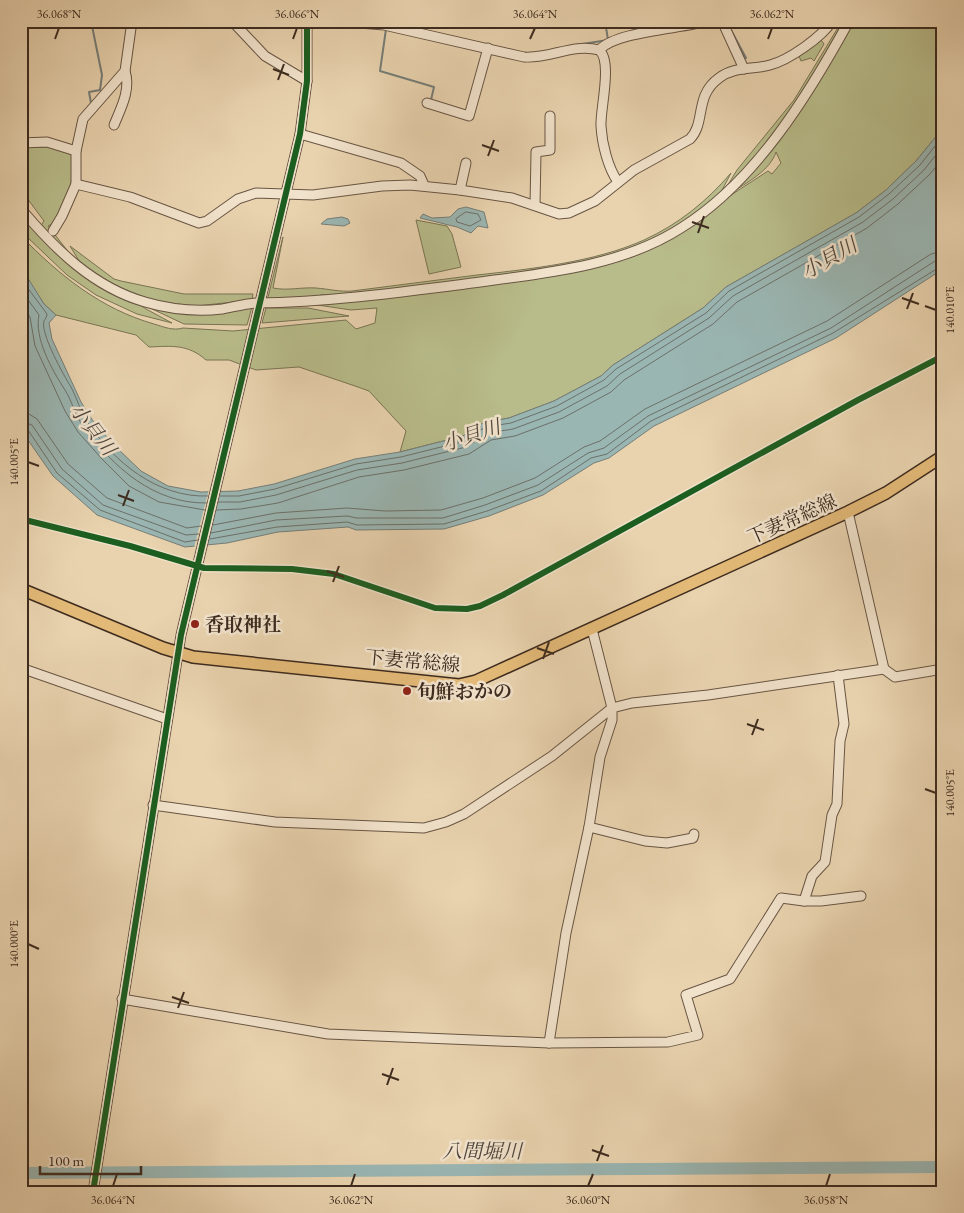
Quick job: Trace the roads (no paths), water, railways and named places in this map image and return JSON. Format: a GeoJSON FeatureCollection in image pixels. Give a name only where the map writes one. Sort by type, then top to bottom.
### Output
{"type":"FeatureCollection","features":[{"type":"Feature","properties":{"kind":"main road","name":"下妻常総線"},"geometry":{"type":"LineString","coordinates":[[21,589],[178,653],[196,657],[459,685],[476,681],[848,512],[886,493],[943,456]]}},
{"type":"Feature","properties":{"kind":"street"},"geometry":{"type":"LineString","coordinates":[[114,125],[126,97],[128,80],[125,71],[132,21]]}},
{"type":"Feature","properties":{"kind":"street"},"geometry":{"type":"LineString","coordinates":[[232,21],[265,56],[307,81]]}},
{"type":"Feature","properties":{"kind":"street"},"geometry":{"type":"LineString","coordinates":[[93,1190],[178,653],[197,559],[300,134],[307,81],[307,21]]}},
{"type":"Feature","properties":{"kind":"street"},"geometry":{"type":"LineString","coordinates":[[335,21],[384,25],[488,48],[506,54],[537,58],[581,48],[599,50],[604,57],[605,75],[601,127],[608,164],[618,182]]}},
{"type":"Feature","properties":{"kind":"street"},"geometry":{"type":"LineString","coordinates":[[599,50],[605,44],[634,36],[708,21]]}},
{"type":"Feature","properties":{"kind":"street"},"geometry":{"type":"LineString","coordinates":[[722,21],[744,69]]}},
{"type":"Feature","properties":{"kind":"street"},"geometry":{"type":"LineString","coordinates":[[21,209],[38,230],[82,270],[112,288],[142,301],[164,306],[199,310],[342,300],[529,275],[615,257],[663,238],[699,216],[719,199],[759,156],[803,101],[849,21]]}},
{"type":"Feature","properties":{"kind":"street"},"geometry":{"type":"LineString","coordinates":[[76,184],[130,197],[199,223],[207,221],[231,202],[249,195],[264,192],[313,196],[382,186],[424,185],[460,190],[520,200],[559,214],[569,213],[595,201],[634,170],[690,139],[695,132],[701,102],[709,88],[726,74],[780,62],[831,27]]}},
{"type":"Feature","properties":{"kind":"street"},"geometry":{"type":"LineString","coordinates":[[427,103],[469,116],[488,48]]}},
{"type":"Feature","properties":{"kind":"street"},"geometry":{"type":"LineString","coordinates":[[53,230],[62,216],[76,184],[76,151],[86,115],[125,71]]}},
{"type":"Feature","properties":{"kind":"street"},"geometry":{"type":"LineString","coordinates":[[535,206],[536,152],[550,150],[550,116]]}},
{"type":"Feature","properties":{"kind":"street"},"geometry":{"type":"LineString","coordinates":[[300,134],[401,163],[420,176],[424,185]]}},
{"type":"Feature","properties":{"kind":"street"},"geometry":{"type":"LineString","coordinates":[[21,143],[47,142],[76,151]]}},
{"type":"Feature","properties":{"kind":"street"},"geometry":{"type":"LineString","coordinates":[[460,190],[466,163]]}},
{"type":"Feature","properties":{"kind":"street"},"geometry":{"type":"LineString","coordinates":[[848,512],[884,670]]}},
{"type":"Feature","properties":{"kind":"street"},"geometry":{"type":"LineString","coordinates":[[549,1042],[566,934],[589,827],[600,757],[612,720],[612,708],[592,629]]}},
{"type":"Feature","properties":{"kind":"street"},"geometry":{"type":"LineString","coordinates":[[21,668],[167,719]]}},
{"type":"Feature","properties":{"kind":"street"},"geometry":{"type":"LineString","coordinates":[[153,804],[275,822],[424,828],[464,814],[552,756],[612,708],[838,675],[884,670],[895,677],[943,669]]}},
{"type":"Feature","properties":{"kind":"street"},"geometry":{"type":"LineString","coordinates":[[804,901],[812,876],[825,862],[832,815],[837,804],[840,741],[844,724],[838,675]]}},
{"type":"Feature","properties":{"kind":"street"},"geometry":{"type":"LineString","coordinates":[[589,827],[645,841],[667,843],[693,838],[694,834]]}},
{"type":"Feature","properties":{"kind":"street"},"geometry":{"type":"LineString","coordinates":[[122,999],[328,1034],[549,1042],[668,1042],[698,1035],[686,995],[730,979],[781,898],[822,901],[861,896]]}},
{"type":"Feature","properties":{"kind":"water","name":"小貝川"},"geometry":{"type":"Polygon","coordinates":[[[943,128],[943,269],[836,338],[654,426],[609,458],[594,463],[543,495],[489,516],[444,529],[356,530],[348,527],[278,532],[227,543],[185,547],[97,515],[53,476],[21,430],[21,267],[44,304],[56,315],[49,323],[52,339],[81,402],[93,421],[116,447],[141,471],[168,486],[201,492],[238,491],[274,484],[355,459],[400,452],[463,436],[483,423],[509,418],[554,401],[601,376],[613,365],[703,308],[726,287],[856,213],[886,190],[916,161],[943,128]]]}},
{"type":"Feature","properties":{"kind":"water"},"geometry":{"type":"Polygon","coordinates":[[[466,207],[484,212],[488,228],[478,226],[471,233],[457,227],[420,218],[423,214],[432,218],[450,217],[458,209],[466,207]]]}},
{"type":"Feature","properties":{"kind":"water"},"geometry":{"type":"Polygon","coordinates":[[[342,217],[348,219],[350,223],[344,226],[321,224],[327,219],[342,217]]]}},
{"type":"Feature","properties":{"kind":"waterway"},"geometry":{"type":"LineString","coordinates":[[91,21],[102,75],[100,90],[89,92],[91,103]]}},
{"type":"Feature","properties":{"kind":"waterway"},"geometry":{"type":"LineString","coordinates":[[576,45],[608,40],[605,21]]}},
{"type":"Feature","properties":{"kind":"waterway"},"geometry":{"type":"LineString","coordinates":[[386,29],[380,71],[434,87],[431,100]]}},
{"type":"Feature","properties":{"kind":"waterway"},"geometry":{"type":"LineString","coordinates":[[731,30],[746,58]]}},
{"type":"Feature","properties":{"kind":"waterway","name":"八間堀川"},"geometry":{"type":"LineString","coordinates":[[21,1173],[943,1167]]}},
{"type":"Feature","properties":{"kind":"place","name":"香取神社"},"geometry":{"type":"Point","coordinates":[195,624]}},
{"type":"Feature","properties":{"kind":"place","name":"旬鮮おかの"},"geometry":{"type":"Point","coordinates":[407,691]}}]}
